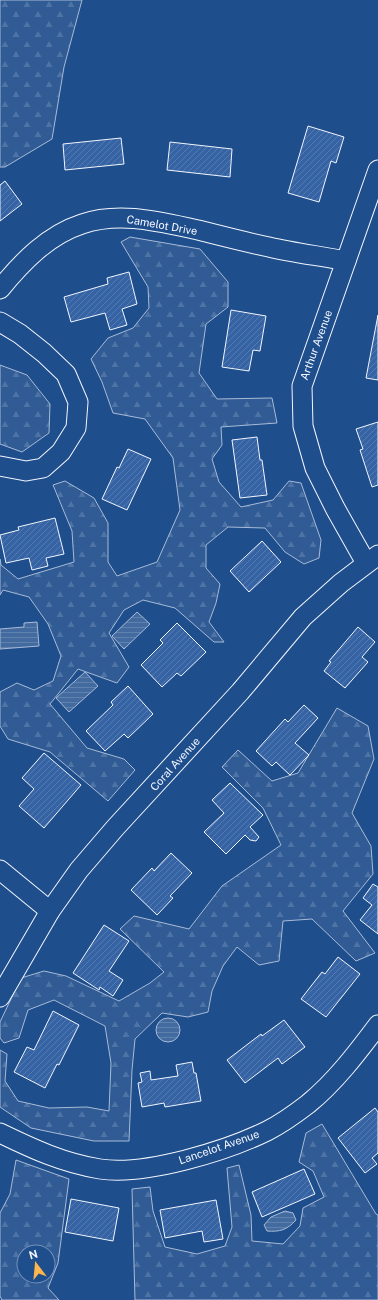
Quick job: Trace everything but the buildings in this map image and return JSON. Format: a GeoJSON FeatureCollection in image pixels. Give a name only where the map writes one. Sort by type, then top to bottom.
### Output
{"type":"FeatureCollection","features":[{"type":"Feature","properties":{"kind":"street","name":"Arthur Avenue"},"geometry":{"type":"LineString","coordinates":[[372,559],[335,508],[315,468],[303,426],[302,386],[378,170]]}},
{"type":"Feature","properties":{"kind":"street","name":"Camelot Drive"},"geometry":{"type":"LineString","coordinates":[[0,289],[18,267],[38,249],[60,234],[81,224],[105,218],[129,218],[175,225],[271,247],[346,261]]}},
{"type":"Feature","properties":{"kind":"street"},"geometry":{"type":"LineString","coordinates":[[0,322],[44,353],[66,374],[78,402],[76,428],[61,452],[43,468],[26,470],[0,466]]}},
{"type":"Feature","properties":{"kind":"street","name":"Coral Avenue"},"geometry":{"type":"LineString","coordinates":[[0,996],[50,911],[79,870],[115,828],[235,698],[303,617],[341,583],[372,559]]}},
{"type":"Feature","properties":{"kind":"street"},"geometry":{"type":"LineString","coordinates":[[0,870],[50,911]]}},
{"type":"Feature","properties":{"kind":"street","name":"Lancelot Avenue"},"geometry":{"type":"LineString","coordinates":[[0,1133],[32,1149],[55,1158],[101,1169],[125,1170],[174,1163],[221,1149],[266,1131],[288,1119],[308,1104],[326,1087],[359,1050],[378,1025]]}},
{"type":"Feature","properties":{"kind":"green space"},"geometry":{"type":"Polygon","coordinates":[[[0,0],[82,0],[64,67],[52,139],[5,167],[0,167],[0,0]]]}},
{"type":"Feature","properties":{"kind":"green space"},"geometry":{"type":"Polygon","coordinates":[[[130,237],[200,249],[228,282],[228,307],[206,324],[199,373],[217,399],[272,398],[277,423],[221,427],[222,445],[212,459],[219,482],[241,507],[273,500],[289,481],[301,483],[321,540],[319,558],[304,564],[285,552],[265,528],[228,527],[206,545],[206,568],[220,584],[216,603],[209,622],[224,642],[214,642],[175,608],[143,600],[124,610],[109,633],[129,667],[117,683],[78,669],[50,704],[87,748],[124,759],[135,770],[108,801],[50,752],[8,739],[0,726],[0,692],[17,683],[34,690],[53,681],[61,656],[48,624],[29,597],[3,590],[0,595],[0,559],[1,565],[18,579],[74,562],[72,531],[53,485],[65,481],[94,498],[108,523],[108,562],[117,576],[157,562],[180,510],[173,458],[145,419],[113,413],[102,382],[91,359],[108,338],[133,328],[149,308],[148,287],[121,242],[130,237]]]}},
{"type":"Feature","properties":{"kind":"green space"},"geometry":{"type":"Polygon","coordinates":[[[0,365],[27,375],[50,404],[49,433],[22,452],[0,444],[0,365]]]}},
{"type":"Feature","properties":{"kind":"green space"},"geometry":{"type":"Polygon","coordinates":[[[337,708],[368,726],[374,759],[352,813],[371,846],[373,874],[343,911],[375,953],[356,961],[312,919],[283,921],[279,961],[259,965],[237,947],[223,966],[212,991],[208,1012],[188,1017],[162,1013],[135,1039],[129,1141],[94,1141],[31,1128],[0,1107],[0,1050],[7,1054],[5,1081],[18,1101],[49,1108],[87,1107],[109,1111],[111,1063],[105,1026],[54,1000],[28,1010],[19,1038],[4,1043],[0,1038],[0,1022],[21,978],[44,971],[66,976],[119,1001],[150,983],[164,972],[120,929],[134,916],[189,929],[222,886],[281,845],[263,808],[222,767],[238,750],[272,781],[298,773],[337,708]]]}},
{"type":"Feature","properties":{"kind":"green space"},"geometry":{"type":"Polygon","coordinates":[[[322,1124],[378,1215],[378,1300],[135,1300],[132,1189],[150,1187],[153,1211],[165,1247],[197,1254],[225,1246],[232,1227],[227,1168],[239,1165],[251,1215],[252,1241],[283,1244],[300,1226],[303,1208],[324,1197],[313,1171],[299,1162],[306,1133],[322,1124]]]}},
{"type":"Feature","properties":{"kind":"green space"},"geometry":{"type":"Polygon","coordinates":[[[16,1160],[69,1179],[58,1263],[56,1268],[56,1244],[16,1244],[16,1284],[50,1284],[48,1288],[59,1300],[2,1300],[0,1296],[0,1213],[10,1194],[16,1160]]]}},
{"type":"Feature","properties":{"kind":"shaded area"},"geometry":{"type":"Polygon","coordinates":[[[137,612],[150,624],[124,649],[112,636],[137,612]]]}},
{"type":"Feature","properties":{"kind":"shaded area"},"geometry":{"type":"Polygon","coordinates":[[[37,622],[39,646],[0,649],[0,629],[24,627],[24,623],[37,622]]]}},
{"type":"Feature","properties":{"kind":"shaded area"},"geometry":{"type":"Polygon","coordinates":[[[85,672],[98,686],[69,712],[56,698],[85,672]]]}},
{"type":"Feature","properties":{"kind":"shaded area"},"geometry":{"type":"Polygon","coordinates":[[[168,1018],[176,1022],[180,1030],[176,1038],[168,1042],[160,1038],[156,1030],[160,1022],[168,1018]]]}},
{"type":"Feature","properties":{"kind":"shaded area"},"geometry":{"type":"Polygon","coordinates":[[[285,1211],[293,1213],[296,1220],[283,1230],[267,1231],[264,1225],[271,1217],[285,1211]]]}}]}
